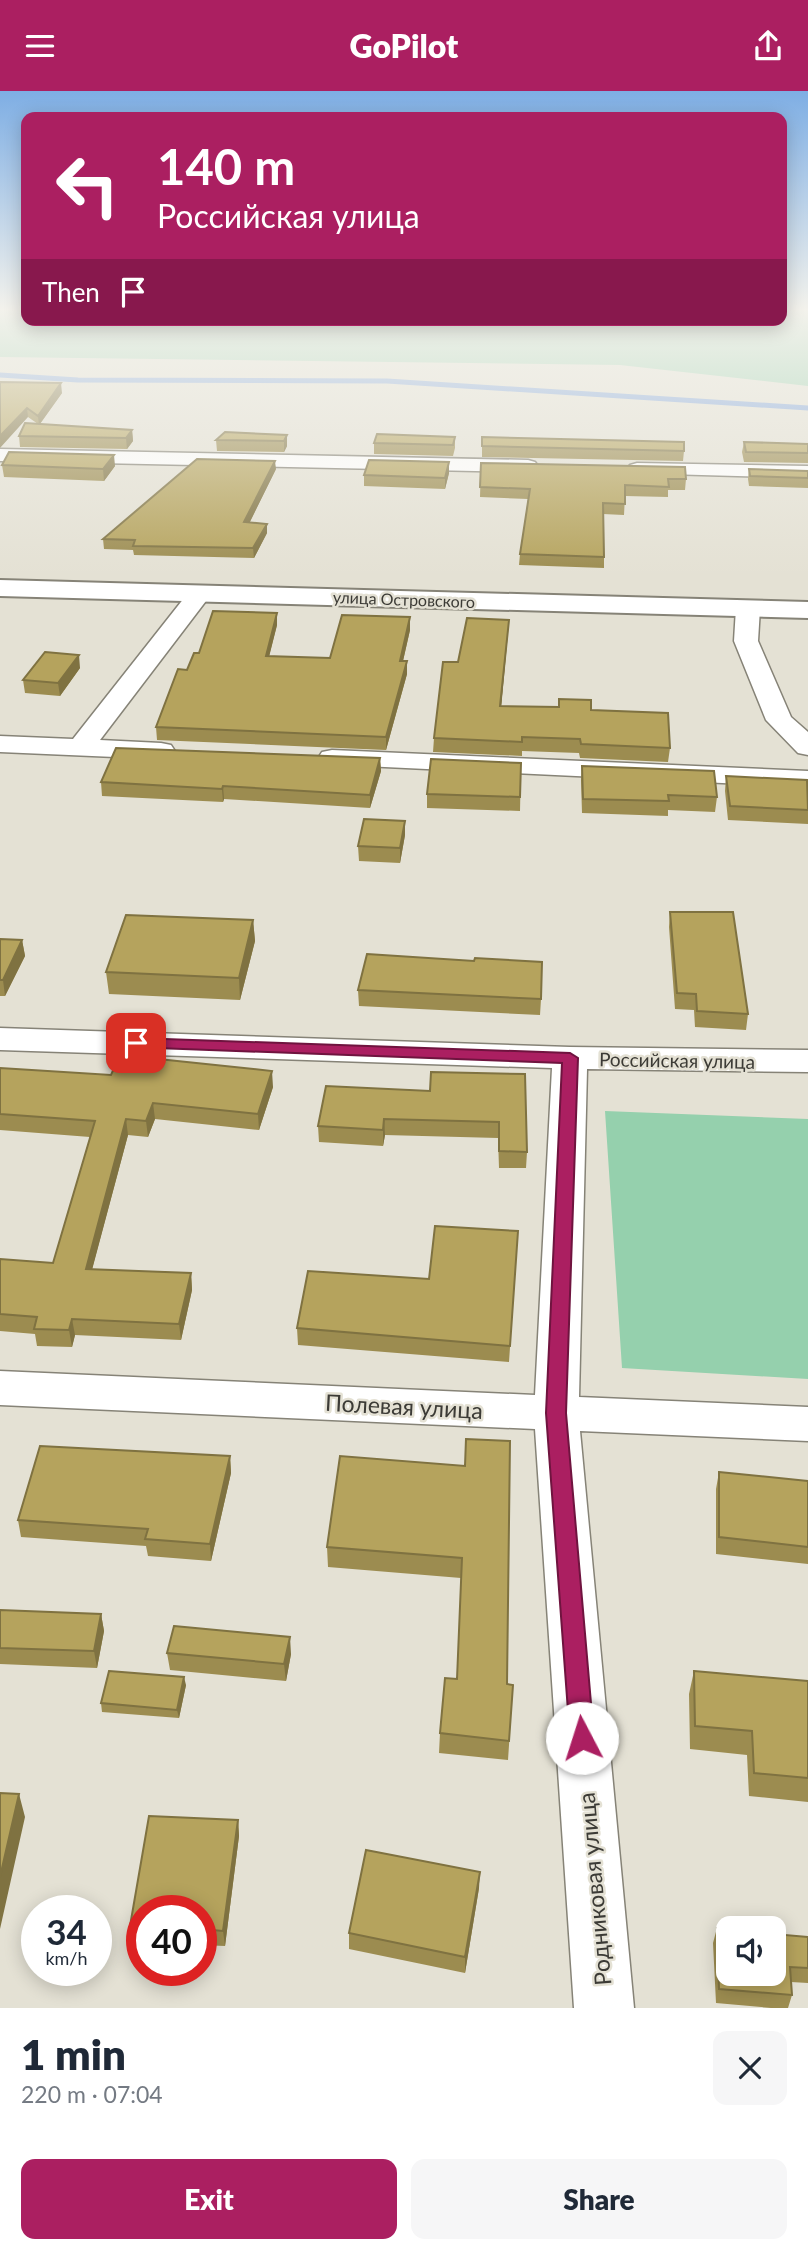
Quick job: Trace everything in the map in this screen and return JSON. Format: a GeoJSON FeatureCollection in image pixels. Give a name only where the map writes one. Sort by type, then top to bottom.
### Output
{"type":"FeatureCollection","features":[{"type":"Feature","properties":{"kind":"main road","name":"улица Островского"},"geometry":{"type":"LineString","coordinates":[[0,588],[808,610]]}},
{"type":"Feature","properties":{"kind":"street"},"geometry":{"type":"LineString","coordinates":[[0,456],[543,467]]}},
{"type":"Feature","properties":{"kind":"street"},"geometry":{"type":"LineString","coordinates":[[613,468],[808,472]]}},
{"type":"Feature","properties":{"kind":"street"},"geometry":{"type":"LineString","coordinates":[[80,748],[200,593]]}},
{"type":"Feature","properties":{"kind":"street"},"geometry":{"type":"LineString","coordinates":[[748,608],[746,641],[779,720],[808,747]]}},
{"type":"Feature","properties":{"kind":"street"},"geometry":{"type":"LineString","coordinates":[[0,744],[190,752]]}},
{"type":"Feature","properties":{"kind":"street"},"geometry":{"type":"LineString","coordinates":[[299,757],[808,779]]}},
{"type":"Feature","properties":{"kind":"street","name":"Российская улица"},"geometry":{"type":"LineString","coordinates":[[0,1039],[570,1058],[808,1062]]}},
{"type":"Feature","properties":{"kind":"street","name":"Родниковая улица"},"geometry":{"type":"LineString","coordinates":[[570,1058],[556,1413],[604,2008]]}},
{"type":"Feature","properties":{"kind":"street","name":"Полевая улица"},"geometry":{"type":"LineString","coordinates":[[0,1388],[808,1425]]}},
{"type":"Feature","properties":{"kind":"green space"},"geometry":{"type":"Polygon","coordinates":[[[605,1111],[808,1119],[808,1379],[622,1368],[605,1111]]]}},
{"type":"Feature","properties":{"kind":"building"},"geometry":{"type":"Polygon","coordinates":[[[0,397],[51,397],[38,416],[27,408],[0,436],[0,397]]]}},
{"type":"Feature","properties":{"kind":"building"},"geometry":{"type":"Polygon","coordinates":[[[25,423],[132,430],[126,438],[19,436],[25,423]]]}},
{"type":"Feature","properties":{"kind":"building"},"geometry":{"type":"Polygon","coordinates":[[[225,432],[287,435],[284,441],[216,440],[225,432]]]}},
{"type":"Feature","properties":{"kind":"building"},"geometry":{"type":"Polygon","coordinates":[[[377,434],[455,437],[453,445],[374,443],[377,434]]]}},
{"type":"Feature","properties":{"kind":"building"},"geometry":{"type":"Polygon","coordinates":[[[482,437],[684,442],[684,451],[482,446],[482,437]]]}},
{"type":"Feature","properties":{"kind":"building"},"geometry":{"type":"Polygon","coordinates":[[[744,442],[808,444],[808,453],[746,452],[744,442]]]}},
{"type":"Feature","properties":{"kind":"building"},"geometry":{"type":"Polygon","coordinates":[[[9,452],[114,455],[103,469],[2,465],[9,452]]]}},
{"type":"Feature","properties":{"kind":"building"},"geometry":{"type":"Polygon","coordinates":[[[197,459],[275,461],[244,522],[267,524],[253,548],[133,546],[135,540],[103,539],[197,459]]]}},
{"type":"Feature","properties":{"kind":"building"},"geometry":{"type":"Polygon","coordinates":[[[369,460],[449,462],[445,478],[364,475],[369,460]]]}},
{"type":"Feature","properties":{"kind":"building"},"geometry":{"type":"Polygon","coordinates":[[[481,463],[685,467],[686,479],[668,479],[669,487],[625,485],[625,504],[603,503],[604,557],[520,554],[530,489],[480,487],[481,463]]]}},
{"type":"Feature","properties":{"kind":"building"},"geometry":{"type":"Polygon","coordinates":[[[749,469],[808,471],[808,478],[750,476],[749,469]]]}},
{"type":"Feature","properties":{"kind":"building"},"geometry":{"type":"Polygon","coordinates":[[[213,611],[277,613],[266,656],[330,658],[342,615],[410,617],[400,661],[407,661],[386,737],[156,727],[178,669],[187,670],[194,653],[199,653],[213,611]]]}},
{"type":"Feature","properties":{"kind":"building"},"geometry":{"type":"Polygon","coordinates":[[[467,618],[509,620],[500,706],[559,707],[559,699],[591,700],[591,710],[668,713],[670,748],[581,744],[580,739],[522,737],[522,742],[434,738],[443,662],[458,662],[467,618]]]}},
{"type":"Feature","properties":{"kind":"building"},"geometry":{"type":"Polygon","coordinates":[[[45,652],[79,655],[58,683],[23,680],[45,652]]]}},
{"type":"Feature","properties":{"kind":"building"},"geometry":{"type":"Polygon","coordinates":[[[116,748],[380,758],[370,795],[101,782],[116,748]]]}},
{"type":"Feature","properties":{"kind":"building"},"geometry":{"type":"Polygon","coordinates":[[[431,759],[521,763],[520,797],[427,794],[431,759]]]}},
{"type":"Feature","properties":{"kind":"building"},"geometry":{"type":"Polygon","coordinates":[[[582,766],[714,771],[717,797],[668,795],[669,801],[583,799],[582,766]]]}},
{"type":"Feature","properties":{"kind":"building"},"geometry":{"type":"Polygon","coordinates":[[[726,776],[807,780],[808,810],[730,806],[726,776]]]}},
{"type":"Feature","properties":{"kind":"building"},"geometry":{"type":"Polygon","coordinates":[[[364,819],[405,821],[400,848],[358,846],[364,819]]]}},
{"type":"Feature","properties":{"kind":"building"},"geometry":{"type":"Polygon","coordinates":[[[670,912],[733,912],[748,1014],[697,1011],[696,994],[677,993],[670,912]]]}},
{"type":"Feature","properties":{"kind":"building"},"geometry":{"type":"Polygon","coordinates":[[[126,915],[253,920],[239,978],[106,972],[126,915]]]}},
{"type":"Feature","properties":{"kind":"building"},"geometry":{"type":"Polygon","coordinates":[[[0,939],[22,940],[3,980],[0,980],[0,939]]]}},
{"type":"Feature","properties":{"kind":"building"},"geometry":{"type":"Polygon","coordinates":[[[367,954],[474,961],[475,958],[542,962],[541,999],[358,990],[367,954]]]}},
{"type":"Feature","properties":{"kind":"building"},"geometry":{"type":"Polygon","coordinates":[[[120,1055],[272,1071],[258,1114],[153,1103],[146,1121],[126,1119],[86,1269],[191,1273],[179,1324],[72,1319],[69,1330],[34,1329],[37,1317],[0,1314],[0,1259],[53,1263],[95,1121],[0,1114],[0,1068],[111,1075],[120,1055]]]}},
{"type":"Feature","properties":{"kind":"building"},"geometry":{"type":"Polygon","coordinates":[[[431,1072],[525,1074],[527,1152],[499,1151],[499,1122],[384,1119],[383,1130],[318,1126],[326,1086],[430,1091],[431,1072]]]}},
{"type":"Feature","properties":{"kind":"building"},"geometry":{"type":"Polygon","coordinates":[[[435,1226],[518,1231],[510,1346],[297,1328],[308,1271],[429,1279],[435,1226]]]}},
{"type":"Feature","properties":{"kind":"building"},"geometry":{"type":"Polygon","coordinates":[[[466,1439],[510,1441],[507,1684],[513,1685],[509,1741],[440,1733],[445,1678],[457,1679],[462,1558],[327,1547],[340,1456],[465,1466],[466,1439]]]}},
{"type":"Feature","properties":{"kind":"building"},"geometry":{"type":"Polygon","coordinates":[[[40,1446],[230,1456],[210,1544],[145,1539],[148,1529],[18,1520],[40,1446]]]}},
{"type":"Feature","properties":{"kind":"building"},"geometry":{"type":"Polygon","coordinates":[[[719,1472],[808,1481],[808,1547],[719,1537],[719,1472]]]}},
{"type":"Feature","properties":{"kind":"building"},"geometry":{"type":"Polygon","coordinates":[[[0,1610],[101,1614],[94,1651],[0,1648],[0,1610]]]}},
{"type":"Feature","properties":{"kind":"building"},"geometry":{"type":"Polygon","coordinates":[[[174,1626],[290,1637],[284,1664],[167,1653],[174,1626]]]}},
{"type":"Feature","properties":{"kind":"building"},"geometry":{"type":"Polygon","coordinates":[[[109,1671],[184,1677],[177,1710],[101,1703],[109,1671]]]}},
{"type":"Feature","properties":{"kind":"building"},"geometry":{"type":"Polygon","coordinates":[[[694,1671],[808,1681],[808,1778],[754,1773],[752,1731],[695,1726],[694,1671]]]}},
{"type":"Feature","properties":{"kind":"building"},"geometry":{"type":"Polygon","coordinates":[[[0,1793],[19,1794],[0,1877],[0,1793]]]}},
{"type":"Feature","properties":{"kind":"building"},"geometry":{"type":"Polygon","coordinates":[[[149,1816],[238,1820],[223,1931],[217,1930],[217,1895],[135,1895],[149,1816]]]}},
{"type":"Feature","properties":{"kind":"building"},"geometry":{"type":"Polygon","coordinates":[[[366,1850],[480,1872],[465,1957],[349,1933],[366,1850]]]}},
{"type":"Feature","properties":{"kind":"building"},"geometry":{"type":"Polygon","coordinates":[[[786,1935],[808,1937],[808,1968],[790,1967],[792,1995],[719,1989],[719,1986],[786,1986],[786,1935]]]}},
{"type":"Feature","properties":{"kind":"waterway"},"geometry":{"type":"LineString","coordinates":[[644,397],[808,408]]}},
{"type":"Feature","properties":{"kind":"route"},"geometry":{"type":"LineString","coordinates":[[136,1043],[570,1058],[556,1413],[582,1738]]}}]}
